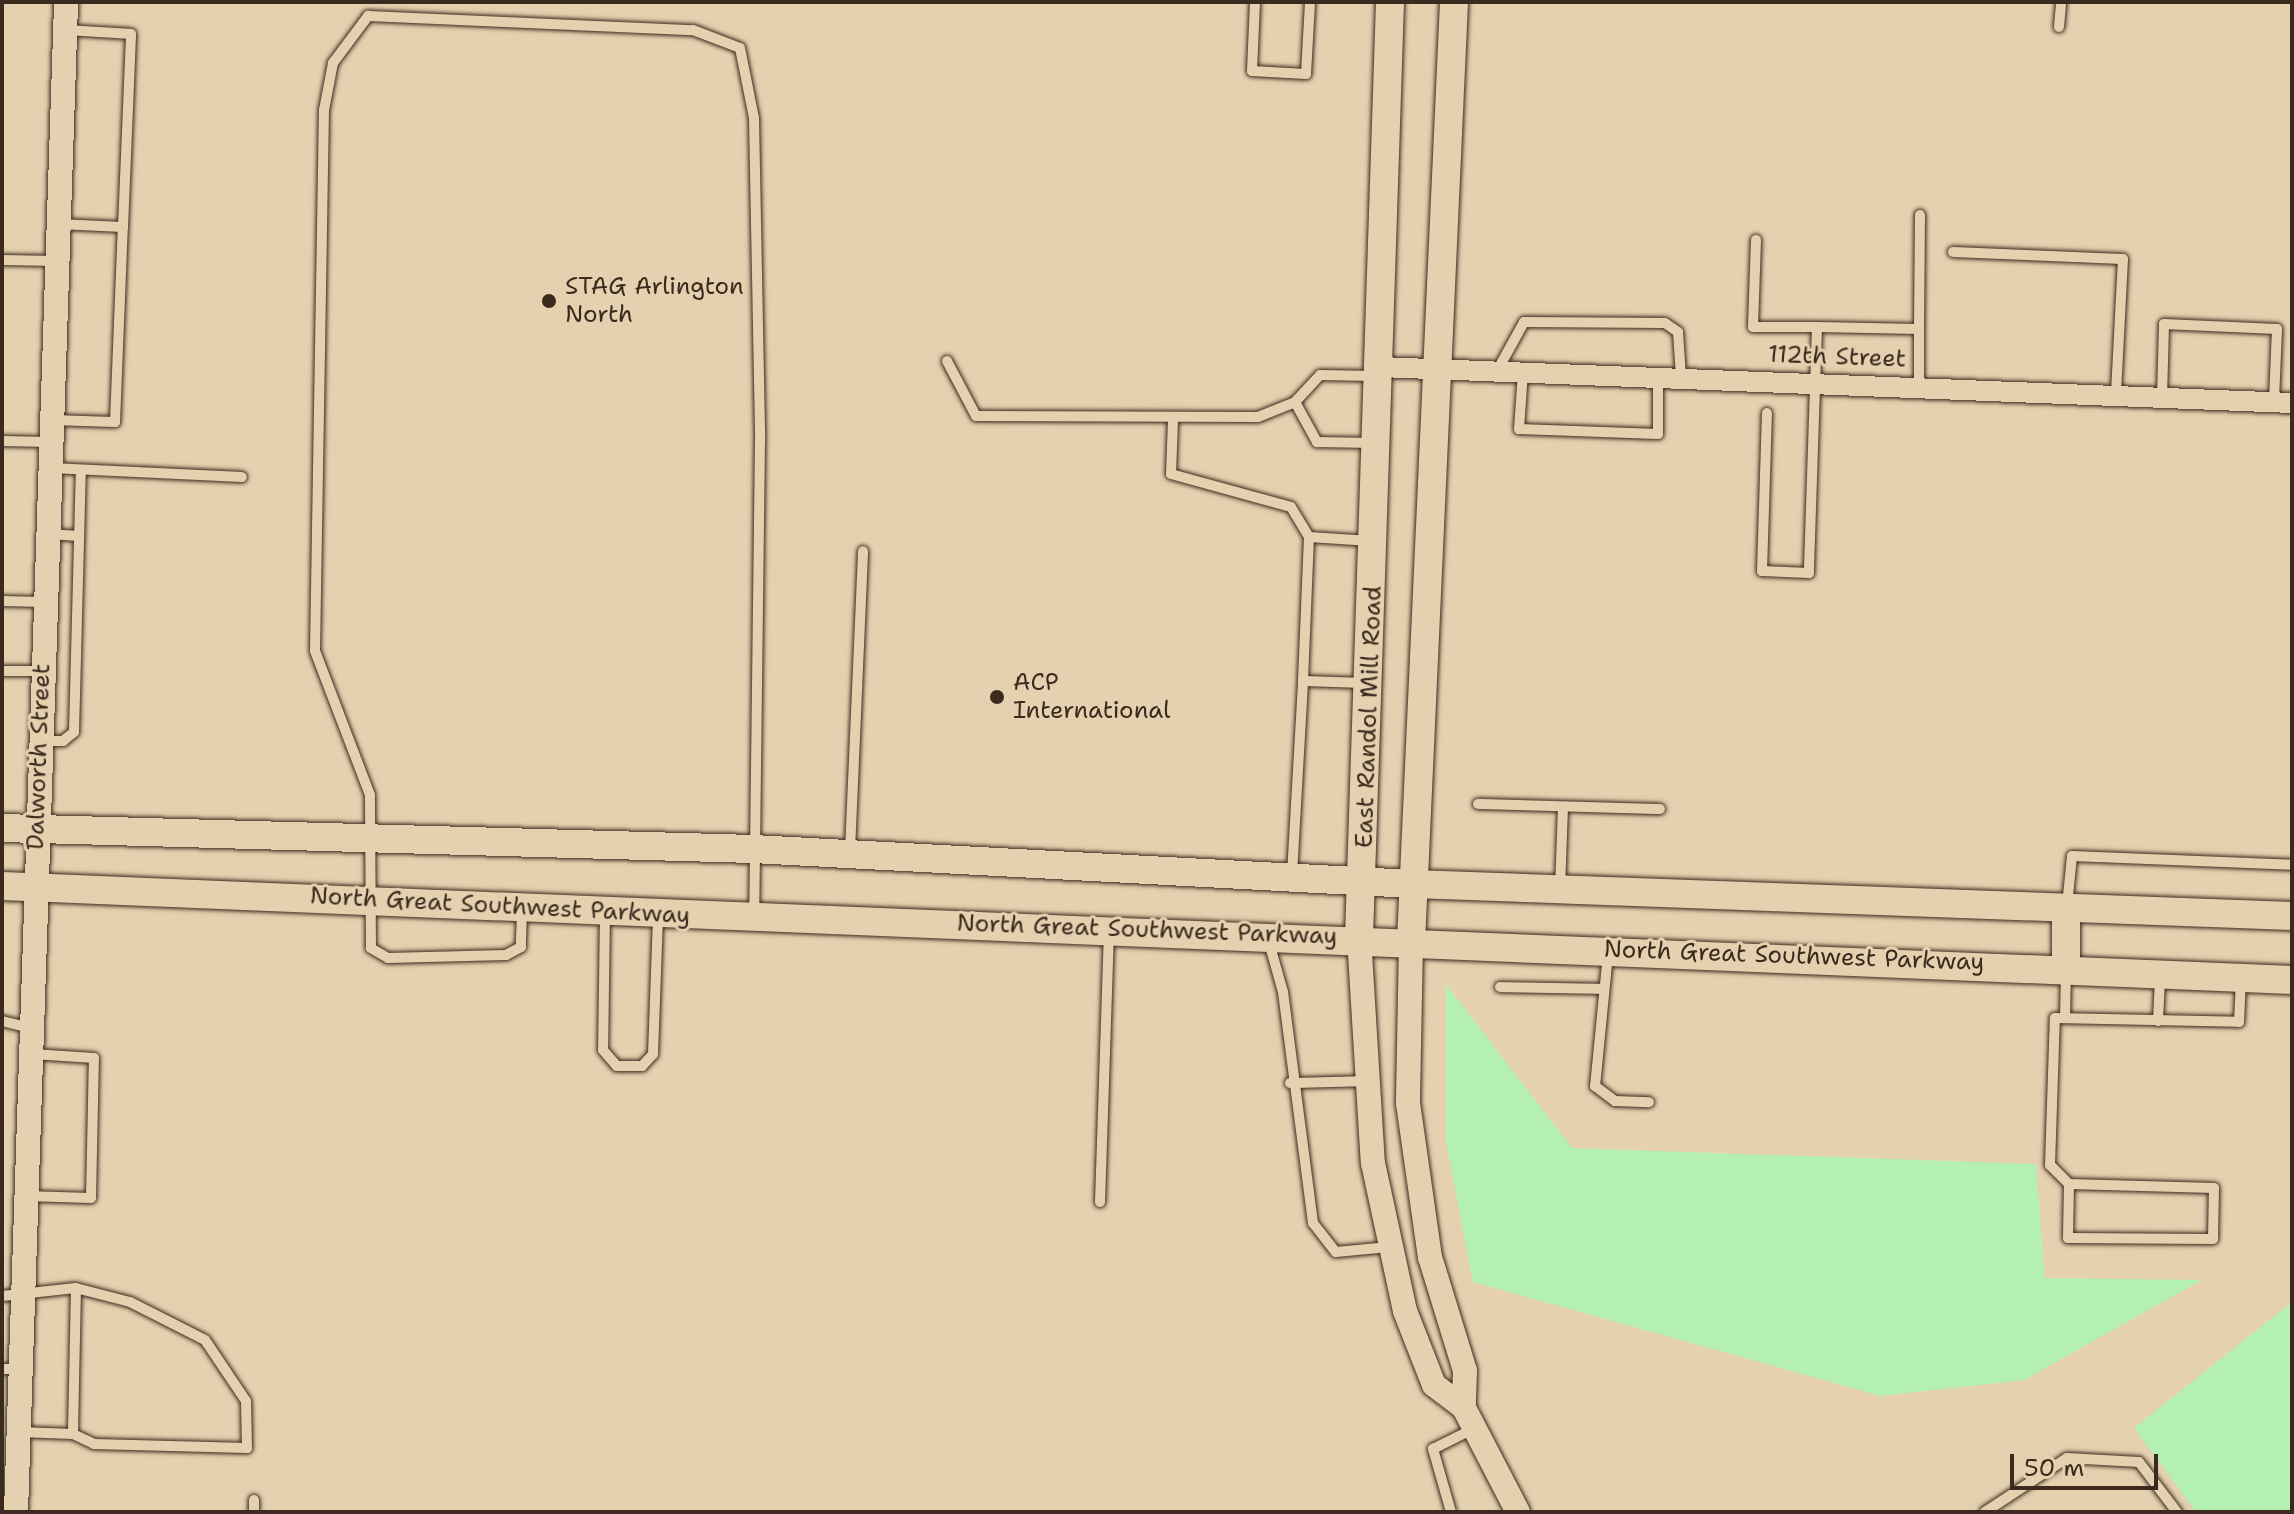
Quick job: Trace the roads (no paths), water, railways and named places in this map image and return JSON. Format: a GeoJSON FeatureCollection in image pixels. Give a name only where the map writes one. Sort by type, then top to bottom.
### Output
{"type":"FeatureCollection","features":[{"type":"Feature","properties":{"kind":"main road","name":"East Randol Mill Road"},"geometry":{"type":"LineString","coordinates":[[1359,937],[1372,683],[1390,2]]}},
{"type":"Feature","properties":{"kind":"main road","name":"East Randol Mill Road"},"geometry":{"type":"LineString","coordinates":[[1411,942],[1454,2]]}},
{"type":"Feature","properties":{"kind":"main road"},"geometry":{"type":"LineString","coordinates":[[2,828],[753,849],[1413,884],[2292,916]]}},
{"type":"Feature","properties":{"kind":"main road","name":"North Great Southwest Parkway"},"geometry":{"type":"LineString","coordinates":[[2,886],[368,899],[522,911],[1267,933],[2292,980]]}},
{"type":"Feature","properties":{"kind":"main road"},"geometry":{"type":"LineString","coordinates":[[2066,908],[2066,969]]}},
{"type":"Feature","properties":{"kind":"street","name":"Dalworth Street"},"geometry":{"type":"LineString","coordinates":[[16,1512],[10,1457],[18,1432],[11,1369],[12,1292],[24,1196],[32,1028],[34,888],[66,2]]}},
{"type":"Feature","properties":{"kind":"street","name":"112th Street"},"geometry":{"type":"LineString","coordinates":[[1380,372],[1436,369],[1815,381],[2283,403]]}},
{"type":"Feature","properties":{"kind":"street","name":"East Randol Mill Road"},"geometry":{"type":"LineString","coordinates":[[1359,937],[1364,1081],[1389,1247],[1434,1385],[1469,1418],[1518,1512]]}},
{"type":"Feature","properties":{"kind":"street","name":"East Randol Mill Road"},"geometry":{"type":"LineString","coordinates":[[1411,942],[1408,1103],[1430,1257],[1465,1371],[1469,1418]]}},
{"type":"Feature","properties":{"kind":"lane"},"geometry":{"type":"LineString","coordinates":[[1255,2],[1252,71],[1306,74],[1310,2]]}},
{"type":"Feature","properties":{"kind":"lane"},"geometry":{"type":"LineString","coordinates":[[2059,27],[2061,2]]}},
{"type":"Feature","properties":{"kind":"lane"},"geometry":{"type":"LineString","coordinates":[[522,911],[521,947],[506,955],[388,958],[371,948],[368,899],[370,795],[315,651],[324,110],[333,63],[368,16],[693,30],[740,48],[754,118],[759,410],[754,917]]}},
{"type":"Feature","properties":{"kind":"lane"},"geometry":{"type":"LineString","coordinates":[[2,441],[115,422],[131,34],[65,30]]}},
{"type":"Feature","properties":{"kind":"lane"},"geometry":{"type":"LineString","coordinates":[[1919,386],[1920,215]]}},
{"type":"Feature","properties":{"kind":"lane"},"geometry":{"type":"LineString","coordinates":[[58,224],[123,227]]}},
{"type":"Feature","properties":{"kind":"lane"},"geometry":{"type":"LineString","coordinates":[[1756,240],[1753,327],[1919,329]]}},
{"type":"Feature","properties":{"kind":"lane"},"geometry":{"type":"LineString","coordinates":[[1953,252],[2123,259],[2116,394]]}},
{"type":"Feature","properties":{"kind":"lane"},"geometry":{"type":"LineString","coordinates":[[2,260],[56,261]]}},
{"type":"Feature","properties":{"kind":"lane"},"geometry":{"type":"LineString","coordinates":[[1497,371],[1524,322],[1665,323],[1678,332],[1681,377]]}},
{"type":"Feature","properties":{"kind":"lane"},"geometry":{"type":"LineString","coordinates":[[2162,397],[2164,324],[2277,329],[2283,403]]}},
{"type":"Feature","properties":{"kind":"lane"},"geometry":{"type":"LineString","coordinates":[[1767,413],[1762,571],[1809,573],[1817,327]]}},
{"type":"Feature","properties":{"kind":"lane"},"geometry":{"type":"LineString","coordinates":[[947,361],[976,416],[1173,420],[1258,417],[1295,402],[1320,375],[1380,372]]}},
{"type":"Feature","properties":{"kind":"lane"},"geometry":{"type":"LineString","coordinates":[[1523,372],[1519,429],[1534,430],[1658,434],[1658,377]]}},
{"type":"Feature","properties":{"kind":"lane"},"geometry":{"type":"LineString","coordinates":[[1295,402],[1317,442],[1378,443]]}},
{"type":"Feature","properties":{"kind":"lane"},"geometry":{"type":"LineString","coordinates":[[1173,420],[1171,474],[1291,507],[1309,537],[1292,876]]}},
{"type":"Feature","properties":{"kind":"lane"},"geometry":{"type":"LineString","coordinates":[[49,468],[242,477]]}},
{"type":"Feature","properties":{"kind":"lane"},"geometry":{"type":"LineString","coordinates":[[40,741],[70,738],[81,470]]}},
{"type":"Feature","properties":{"kind":"lane"},"geometry":{"type":"LineString","coordinates":[[47,534],[79,536]]}},
{"type":"Feature","properties":{"kind":"lane"},"geometry":{"type":"LineString","coordinates":[[1309,537],[1375,541]]}},
{"type":"Feature","properties":{"kind":"lane"},"geometry":{"type":"LineString","coordinates":[[850,853],[863,551]]}},
{"type":"Feature","properties":{"kind":"lane"},"geometry":{"type":"LineString","coordinates":[[2,601],[44,602]]}},
{"type":"Feature","properties":{"kind":"lane"},"geometry":{"type":"LineString","coordinates":[[2,671],[42,671]]}},
{"type":"Feature","properties":{"kind":"lane"},"geometry":{"type":"LineString","coordinates":[[1303,681],[1372,683]]}},
{"type":"Feature","properties":{"kind":"lane"},"geometry":{"type":"LineString","coordinates":[[1478,804],[1660,809]]}},
{"type":"Feature","properties":{"kind":"lane"},"geometry":{"type":"LineString","coordinates":[[1560,890],[1563,807]]}},
{"type":"Feature","properties":{"kind":"lane"},"geometry":{"type":"LineString","coordinates":[[2066,908],[2072,856],[2292,865]]}},
{"type":"Feature","properties":{"kind":"lane"},"geometry":{"type":"LineString","coordinates":[[605,913],[603,1050],[617,1066],[642,1066],[653,1054],[658,914]]}},
{"type":"Feature","properties":{"kind":"lane"},"geometry":{"type":"LineString","coordinates":[[1100,1202],[1109,927]]}},
{"type":"Feature","properties":{"kind":"lane"},"geometry":{"type":"LineString","coordinates":[[1267,933],[1283,992],[1290,1083],[1313,1223],[1325,1243],[1336,1252],[1389,1247]]}},
{"type":"Feature","properties":{"kind":"lane"},"geometry":{"type":"LineString","coordinates":[[1608,948],[1595,1086],[1615,1101],[1649,1102]]}},
{"type":"Feature","properties":{"kind":"lane"},"geometry":{"type":"LineString","coordinates":[[2065,1018],[2066,969]]}},
{"type":"Feature","properties":{"kind":"lane"},"geometry":{"type":"LineString","coordinates":[[2158,1021],[2160,975]]}},
{"type":"Feature","properties":{"kind":"lane"},"geometry":{"type":"LineString","coordinates":[[2069,1184],[2068,1238],[2213,1239],[2214,1188],[2069,1184],[2050,1165],[2055,1018],[2239,1022],[2241,978]]}},
{"type":"Feature","properties":{"kind":"lane"},"geometry":{"type":"LineString","coordinates":[[1500,987],[1604,989]]}},
{"type":"Feature","properties":{"kind":"lane"},"geometry":{"type":"LineString","coordinates":[[2,1021],[32,1028]]}},
{"type":"Feature","properties":{"kind":"lane"},"geometry":{"type":"LineString","coordinates":[[24,1196],[91,1198],[94,1058],[30,1054]]}},
{"type":"Feature","properties":{"kind":"lane"},"geometry":{"type":"LineString","coordinates":[[1290,1083],[1364,1081]]}},
{"type":"Feature","properties":{"kind":"lane"},"geometry":{"type":"LineString","coordinates":[[12,1292],[76,1288],[130,1302],[205,1340],[246,1401],[247,1448],[94,1444],[73,1434],[18,1432]]}},
{"type":"Feature","properties":{"kind":"lane"},"geometry":{"type":"LineString","coordinates":[[73,1434],[76,1288]]}},
{"type":"Feature","properties":{"kind":"lane"},"geometry":{"type":"LineString","coordinates":[[1451,1512],[1433,1449],[1469,1418]]}},
{"type":"Feature","properties":{"kind":"lane"},"geometry":{"type":"LineString","coordinates":[[1985,1512],[2067,1458],[2139,1462],[2177,1512]]}},
{"type":"Feature","properties":{"kind":"lane"},"geometry":{"type":"LineString","coordinates":[[254,1500],[254,1512]]}},
{"type":"Feature","properties":{"kind":"place","name":"STAG Arlington North"},"geometry":{"type":"Point","coordinates":[549,301]}},
{"type":"Feature","properties":{"kind":"place","name":"ACP International"},"geometry":{"type":"Point","coordinates":[997,697]}}]}
